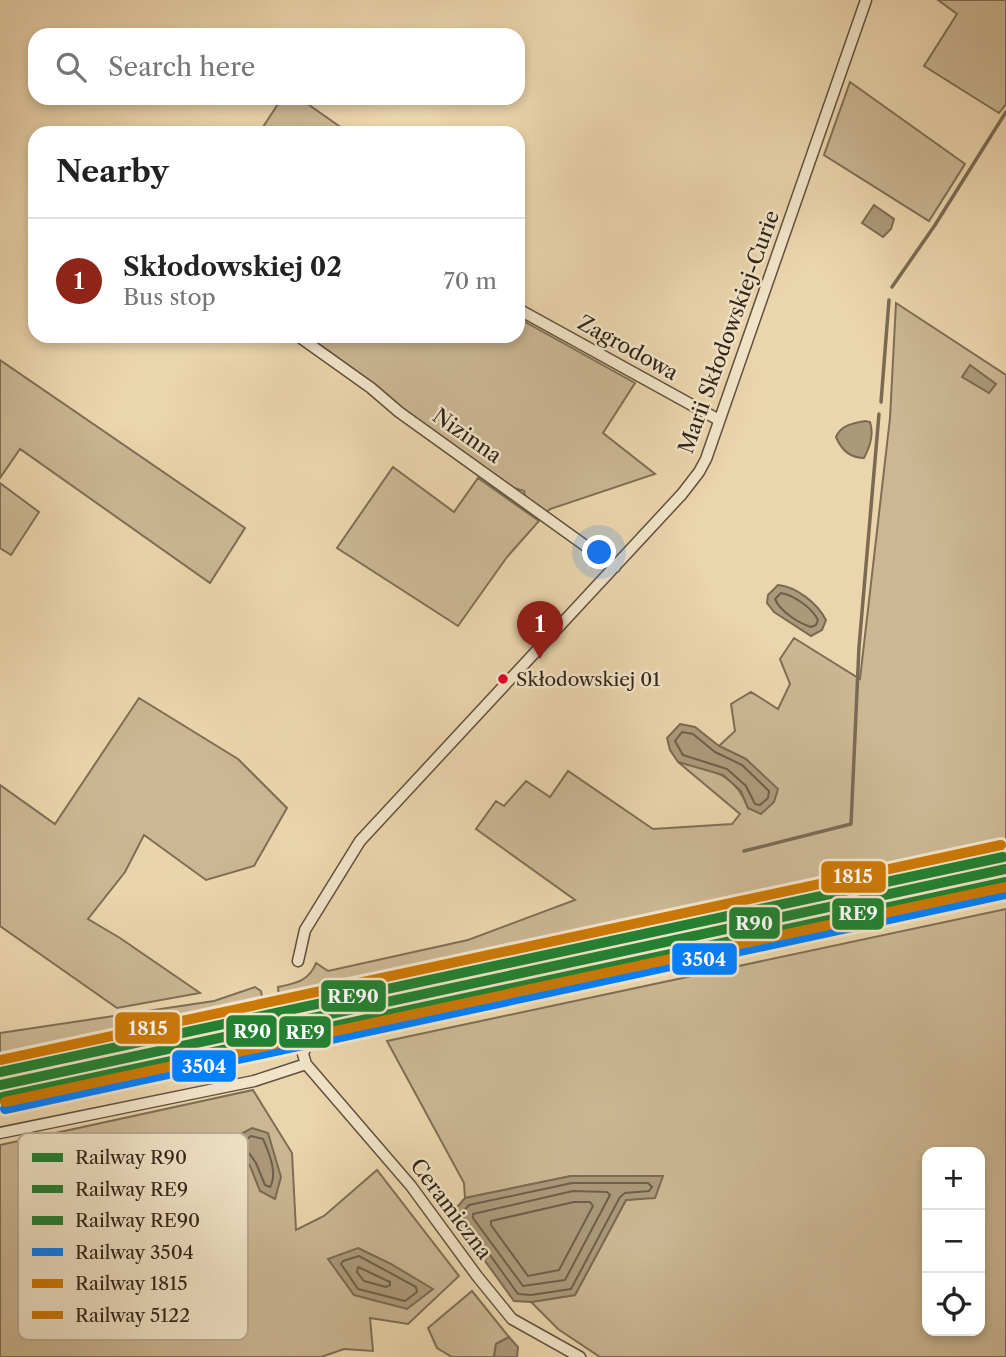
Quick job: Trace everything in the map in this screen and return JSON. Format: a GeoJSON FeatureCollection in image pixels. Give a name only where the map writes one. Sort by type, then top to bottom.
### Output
{"type":"FeatureCollection","features":[{"type":"Feature","properties":{"kind":"street","name":"Marii Skłodowskiej-Curie"},"geometry":{"type":"LineString","coordinates":[[298,961],[305,930],[360,841],[696,478],[706,459],[866,0]]}},
{"type":"Feature","properties":{"kind":"street","name":"Zagrodowa"},"geometry":{"type":"LineString","coordinates":[[525,313],[719,420]]}},
{"type":"Feature","properties":{"kind":"street","name":"Nizinna"},"geometry":{"type":"LineString","coordinates":[[308,343],[615,567]]}},
{"type":"Feature","properties":{"kind":"street"},"geometry":{"type":"LineString","coordinates":[[0,1133],[261,1080],[306,1064],[303,1057],[304,1048],[319,1038],[640,973],[1006,891]]}},
{"type":"Feature","properties":{"kind":"street","name":"Ceramiczna"},"geometry":{"type":"LineString","coordinates":[[306,1064],[404,1178],[512,1318],[580,1357]]}},
{"type":"Feature","properties":{"kind":"shaded area"},"geometry":{"type":"Polygon","coordinates":[[[938,0],[1006,0],[1006,104],[999,113],[924,66],[957,14],[938,0]]]}},
{"type":"Feature","properties":{"kind":"shaded area"},"geometry":{"type":"Polygon","coordinates":[[[850,82],[965,164],[929,221],[824,155],[850,82]]]}},
{"type":"Feature","properties":{"kind":"shaded area"},"geometry":{"type":"Polygon","coordinates":[[[277,105],[309,105],[339,126],[264,126],[277,105]]]}},
{"type":"Feature","properties":{"kind":"shaded area"},"geometry":{"type":"Polygon","coordinates":[[[896,303],[1006,375],[1006,848],[587,943],[341,994],[178,1023],[0,1061],[0,1033],[214,1001],[255,987],[261,991],[263,1002],[279,999],[278,987],[306,977],[316,963],[328,971],[468,940],[575,900],[476,829],[496,801],[504,806],[526,781],[550,797],[568,771],[653,829],[732,824],[740,814],[678,762],[712,771],[729,780],[748,808],[760,774],[746,759],[719,746],[735,731],[731,704],[751,692],[778,709],[790,684],[780,659],[794,638],[860,679],[890,418],[896,303]]]}},
{"type":"Feature","properties":{"kind":"shaded area"},"geometry":{"type":"Polygon","coordinates":[[[525,322],[635,383],[603,433],[655,474],[547,512],[525,496],[524,491],[514,488],[406,411],[377,386],[317,343],[525,343],[525,322]]]}},
{"type":"Feature","properties":{"kind":"shaded area"},"geometry":{"type":"Polygon","coordinates":[[[0,360],[245,528],[210,583],[20,449],[0,478],[0,360]]]}},
{"type":"Feature","properties":{"kind":"shaded area"},"geometry":{"type":"Polygon","coordinates":[[[393,467],[454,512],[478,478],[539,521],[507,557],[458,626],[337,548],[393,467]]]}},
{"type":"Feature","properties":{"kind":"shaded area"},"geometry":{"type":"Polygon","coordinates":[[[0,483],[39,512],[11,555],[0,548],[0,483]]]}},
{"type":"Feature","properties":{"kind":"shaded area"},"geometry":{"type":"Polygon","coordinates":[[[139,698],[238,759],[287,808],[254,866],[206,880],[144,835],[125,872],[88,919],[200,993],[117,1008],[0,926],[0,785],[55,824],[139,698]]]}},
{"type":"Feature","properties":{"kind":"shaded area"},"geometry":{"type":"Polygon","coordinates":[[[1006,909],[1006,1357],[600,1357],[558,1329],[531,1302],[575,1295],[626,1200],[655,1197],[571,1176],[465,1198],[464,1183],[387,1041],[1006,909]]]}},
{"type":"Feature","properties":{"kind":"shaded area"},"geometry":{"type":"Polygon","coordinates":[[[253,1090],[292,1153],[296,1230],[324,1216],[377,1170],[459,1276],[408,1324],[370,1318],[373,1351],[344,1349],[321,1357],[0,1357],[0,1145],[18,1141],[18,1340],[248,1340],[248,1133],[55,1133],[253,1090]]]}},
{"type":"Feature","properties":{"kind":"shaded area"},"geometry":{"type":"Polygon","coordinates":[[[472,1291],[509,1337],[496,1344],[494,1357],[452,1357],[437,1348],[428,1328],[472,1291]]]}},
{"type":"Feature","properties":{"kind":"water"},"geometry":{"type":"Polygon","coordinates":[[[874,205],[894,219],[891,229],[883,237],[862,223],[874,205]]]}},
{"type":"Feature","properties":{"kind":"water"},"geometry":{"type":"Polygon","coordinates":[[[970,365],[996,384],[989,393],[962,377],[970,365]]]}},
{"type":"Feature","properties":{"kind":"water"},"geometry":{"type":"Polygon","coordinates":[[[870,422],[871,440],[864,458],[859,458],[847,452],[836,437],[844,427],[870,422]]]}},
{"type":"Feature","properties":{"kind":"water"},"geometry":{"type":"Polygon","coordinates":[[[778,585],[799,592],[812,602],[826,620],[822,630],[811,636],[774,612],[767,603],[768,595],[778,585]]]}},
{"type":"Feature","properties":{"kind":"water"},"geometry":{"type":"Polygon","coordinates":[[[680,724],[695,727],[719,746],[746,759],[778,789],[774,802],[761,814],[748,808],[741,791],[723,775],[678,762],[670,750],[667,738],[680,724]]]}},
{"type":"Feature","properties":{"kind":"water"},"geometry":{"type":"Polygon","coordinates":[[[252,1128],[268,1133],[281,1177],[275,1199],[260,1191],[248,1163],[248,1133],[243,1133],[252,1128]]]}},
{"type":"Feature","properties":{"kind":"water"},"geometry":{"type":"Polygon","coordinates":[[[571,1176],[663,1176],[655,1198],[626,1200],[575,1295],[531,1302],[514,1301],[451,1214],[465,1198],[571,1176]]]}},
{"type":"Feature","properties":{"kind":"water"},"geometry":{"type":"Polygon","coordinates":[[[358,1248],[433,1289],[407,1309],[354,1295],[328,1259],[358,1248]]]}},
{"type":"Feature","properties":{"kind":"water"},"geometry":{"type":"Polygon","coordinates":[[[509,1337],[518,1347],[517,1357],[494,1357],[496,1344],[509,1337]]]}},
{"type":"Feature","properties":{"kind":"waterway"},"geometry":{"type":"LineString","coordinates":[[892,287],[935,225],[1006,112]]}},
{"type":"Feature","properties":{"kind":"waterway"},"geometry":{"type":"LineString","coordinates":[[881,402],[889,300]]}},
{"type":"Feature","properties":{"kind":"waterway"},"geometry":{"type":"LineString","coordinates":[[744,851],[851,824],[859,647],[879,414]]}},
{"type":"Feature","properties":{"kind":"rail line","name":"1815"},"geometry":{"type":"LineString","coordinates":[[0,1060],[1001,845]]}},
{"type":"Feature","properties":{"kind":"rail line","name":"RE90"},"geometry":{"type":"LineString","coordinates":[[0,1072],[1003,857]]}},
{"type":"Feature","properties":{"kind":"rail line","name":"R90"},"geometry":{"type":"LineString","coordinates":[[0,1085],[1006,869]]}},
{"type":"Feature","properties":{"kind":"rail line","name":"RE9"},"geometry":{"type":"LineString","coordinates":[[3,1097],[1006,882]]}},
{"type":"Feature","properties":{"kind":"rail line","name":"5122"},"geometry":{"type":"LineString","coordinates":[[5,1102],[1006,887]]}},
{"type":"Feature","properties":{"kind":"rail line","name":"3504"},"geometry":{"type":"LineString","coordinates":[[5,1109],[1006,894]]}},
{"type":"Feature","properties":{"kind":"place","name":"Skłodowskiej 02"},"geometry":{"type":"Point","coordinates":[540,659]}},
{"type":"Feature","properties":{"kind":"place","name":"Skłodowskiej 01"},"geometry":{"type":"Point","coordinates":[503,679]}}]}
